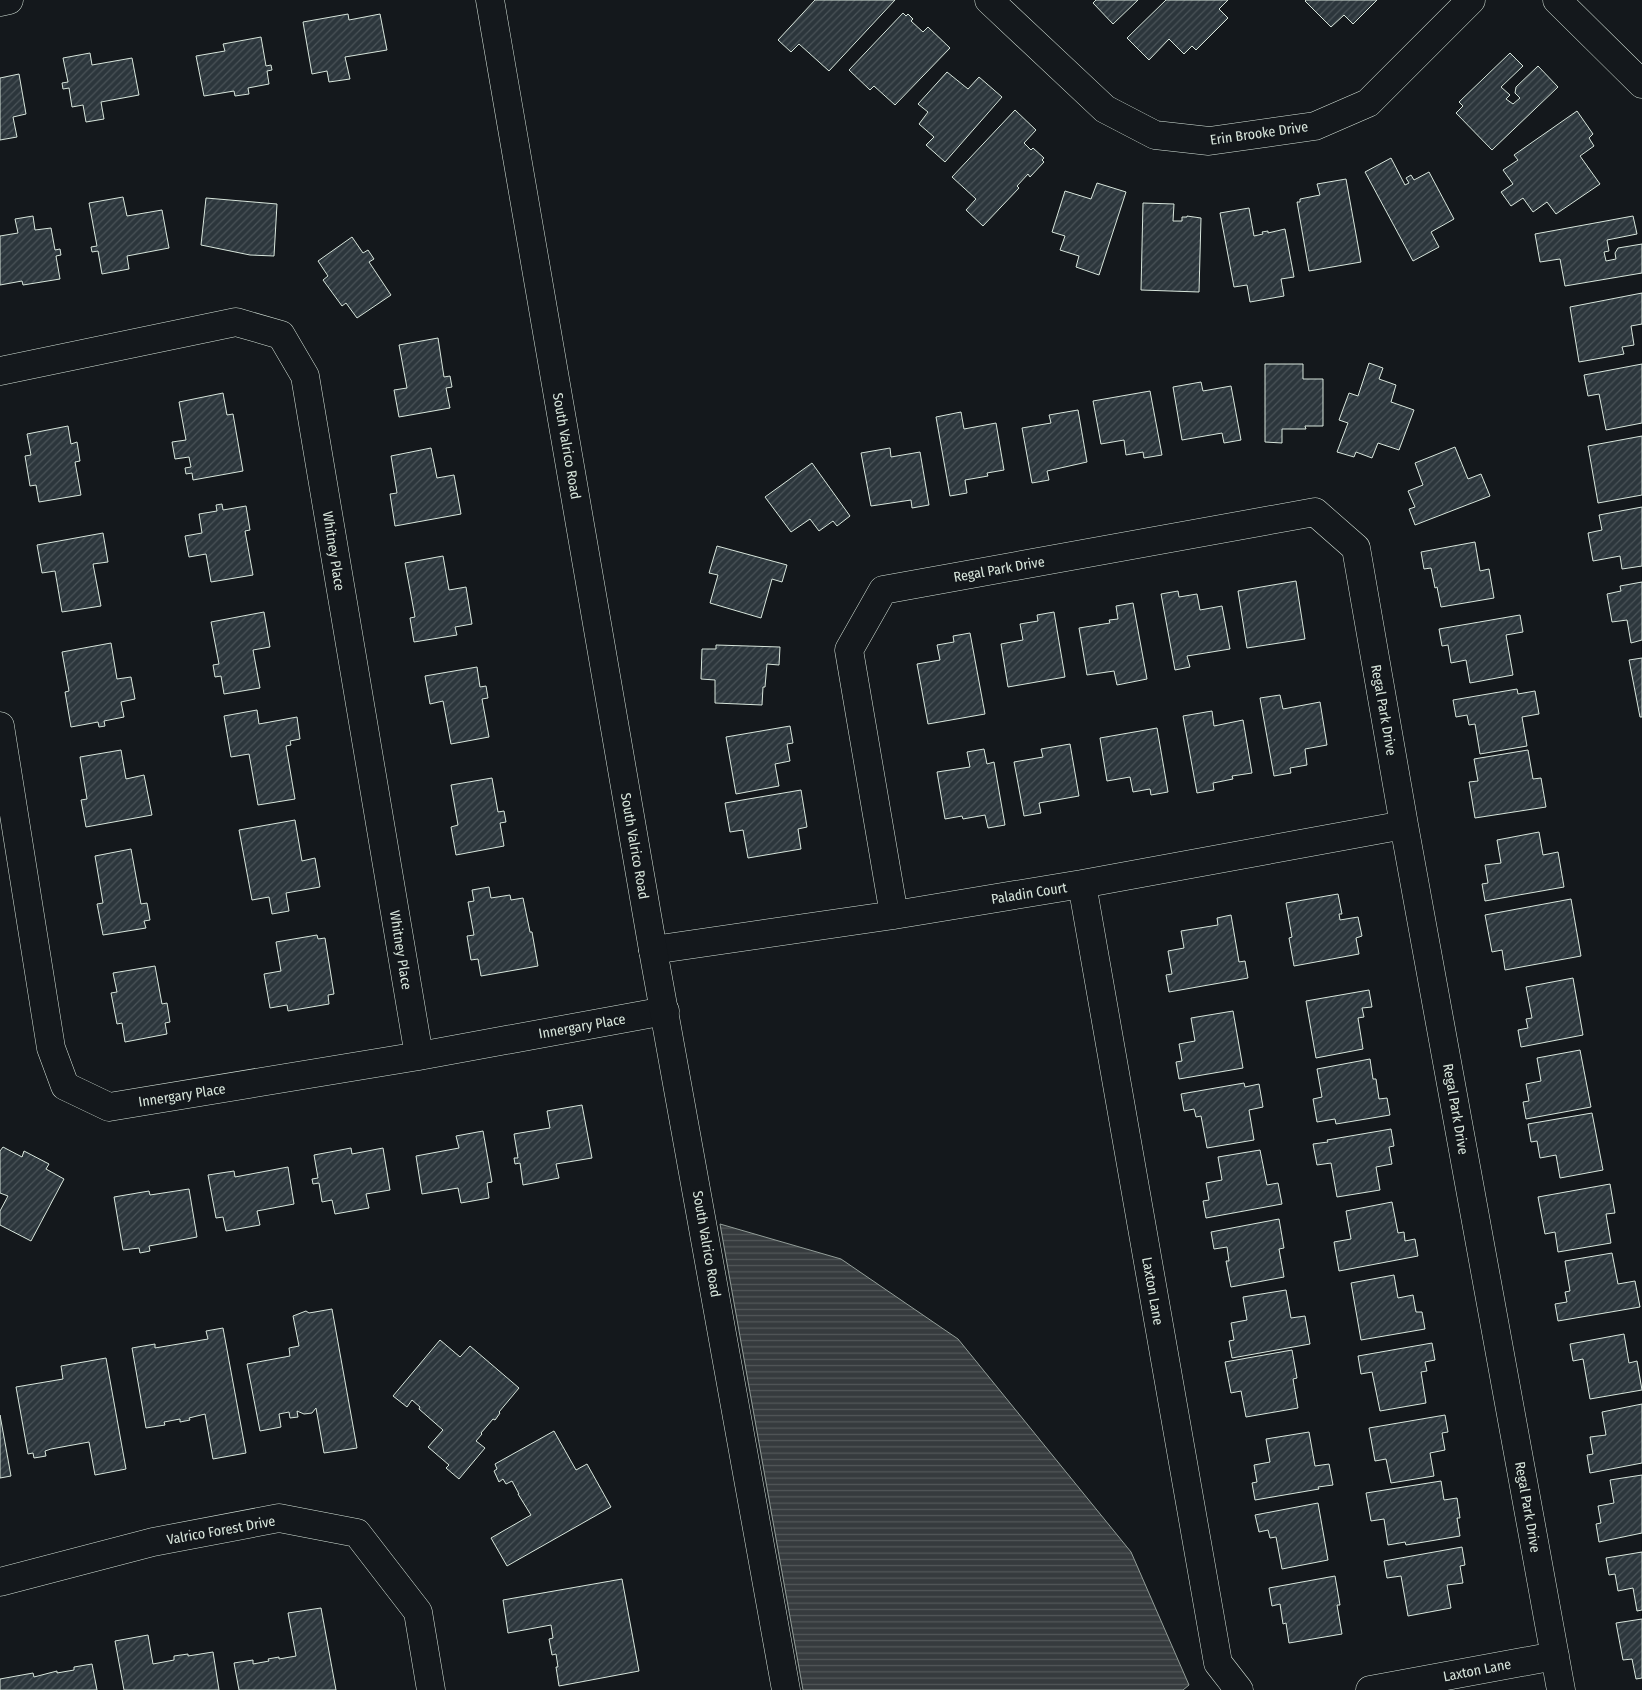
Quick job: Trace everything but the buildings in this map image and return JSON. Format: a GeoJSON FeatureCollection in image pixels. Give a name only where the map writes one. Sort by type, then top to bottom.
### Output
{"type":"FeatureCollection","features":[{"type":"Feature","properties":{"kind":"street"},"geometry":{"type":"LineString","coordinates":[[0,2],[10,0]]}},
{"type":"Feature","properties":{"kind":"street","name":"South Valrico Road"},"geometry":{"type":"LineString","coordinates":[[490,0],[653,950],[786,1690]]}},
{"type":"Feature","properties":{"kind":"street","name":"Erin Brooke Drive"},"geometry":{"type":"LineString","coordinates":[[989,0],[1105,110],[1155,135],[1209,142],[1315,126],[1368,103],[1471,0]]}},
{"type":"Feature","properties":{"kind":"street"},"geometry":{"type":"LineString","coordinates":[[1557,0],[1642,84]]}},
{"type":"Feature","properties":{"kind":"street","name":"Whitney Place"},"geometry":{"type":"LineString","coordinates":[[0,371],[236,322],[281,336],[305,376],[419,1056]]}},
{"type":"Feature","properties":{"kind":"street","name":"Regal Park Drive"},"geometry":{"type":"LineString","coordinates":[[894,915],[850,650],[883,590],[1315,512],[1356,548],[1404,825],[1561,1690]]}},
{"type":"Feature","properties":{"kind":"street","name":"Innergary Place"},"geometry":{"type":"LineString","coordinates":[[0,726],[8,830],[51,1048],[65,1086],[109,1108],[419,1056],[665,1011]]}},
{"type":"Feature","properties":{"kind":"street","name":"Paladin Court"},"geometry":{"type":"LineString","coordinates":[[653,950],[894,915],[1082,884],[1404,825]]}},
{"type":"Feature","properties":{"kind":"street","name":"Laxton Lane"},"geometry":{"type":"LineString","coordinates":[[1082,884],[1218,1663],[1239,1690]]}},
{"type":"Feature","properties":{"kind":"street","name":"Valrico Forest Drive"},"geometry":{"type":"LineString","coordinates":[[0,1582],[152,1542],[279,1518],[357,1534],[418,1612],[431,1690]]}},
{"type":"Feature","properties":{"kind":"street","name":"Laxton Lane"},"geometry":{"type":"LineString","coordinates":[[1370,1690],[1555,1656]]}},
{"type":"Feature","properties":{"kind":"shaded area"},"geometry":{"type":"Polygon","coordinates":[[[720,1224],[841,1259],[958,1339],[1131,1552],[1189,1685],[1183,1690],[803,1690],[720,1224]]]}}]}
